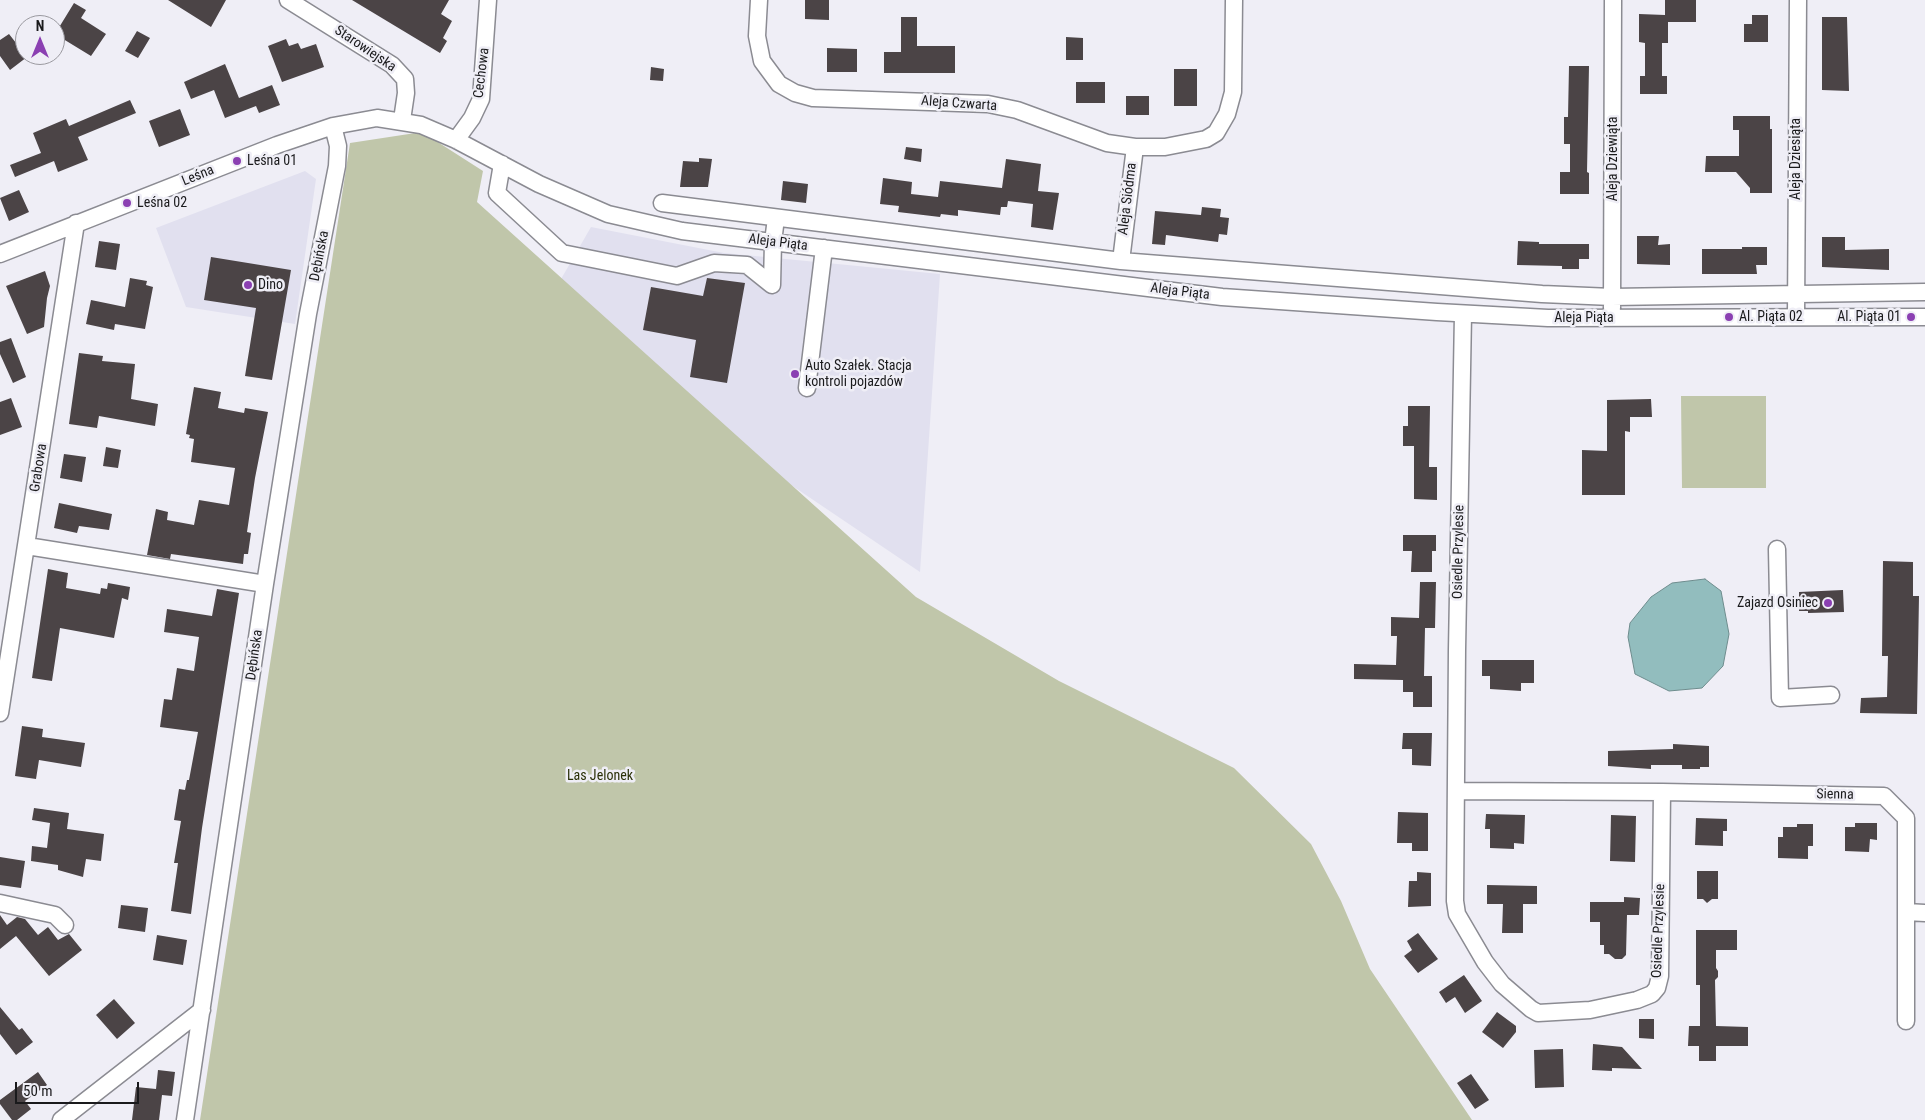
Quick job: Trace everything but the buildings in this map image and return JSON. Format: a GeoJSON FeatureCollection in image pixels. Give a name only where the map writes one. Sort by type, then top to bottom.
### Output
{"type":"FeatureCollection","features":[{"type":"Feature","properties":{"kind":"street","name":"Starowiejska"},"geometry":{"type":"LineString","coordinates":[[288,0],[392,65],[405,79],[406,93],[402,120]]}},
{"type":"Feature","properties":{"kind":"street","name":"Cechowa"},"geometry":{"type":"LineString","coordinates":[[456,140],[472,118],[481,99],[488,0]]}},
{"type":"Feature","properties":{"kind":"street","name":"Aleja Czwarta"},"geometry":{"type":"LineString","coordinates":[[758,0],[758,50],[766,68],[779,84],[794,93],[813,98],[973,102],[1003,106],[1033,115],[1107,144],[1135,147]]}},
{"type":"Feature","properties":{"kind":"street","name":"Aleja Siódma"},"geometry":{"type":"LineString","coordinates":[[1121,261],[1135,147],[1165,147],[1193,143],[1216,133],[1222,125],[1231,104],[1233,92],[1234,0]]}},
{"type":"Feature","properties":{"kind":"street","name":"Aleja Dziewiąta"},"geometry":{"type":"LineString","coordinates":[[1612,0],[1612,319]]}},
{"type":"Feature","properties":{"kind":"street","name":"Aleja Dziesiąta"},"geometry":{"type":"LineString","coordinates":[[1796,317],[1798,0]]}},
{"type":"Feature","properties":{"kind":"street","name":"Leśna"},"geometry":{"type":"LineString","coordinates":[[0,254],[76,223],[333,126],[377,118],[402,120],[421,125],[456,140]]}},
{"type":"Feature","properties":{"kind":"street","name":"Dębińska"},"geometry":{"type":"LineString","coordinates":[[186,1120],[265,584],[308,314],[337,166],[338,146],[333,126]]}},
{"type":"Feature","properties":{"kind":"street","name":"Aleja Piąta"},"geometry":{"type":"LineString","coordinates":[[456,140],[539,184],[608,214],[682,231],[1222,297],[1463,314],[1612,319],[1925,317]]}},
{"type":"Feature","properties":{"kind":"street"},"geometry":{"type":"LineString","coordinates":[[502,164],[497,193],[562,253],[677,276],[714,263],[747,265],[772,285],[772,242],[776,218]]}},
{"type":"Feature","properties":{"kind":"street"},"geometry":{"type":"LineString","coordinates":[[662,203],[1121,261],[1542,294],[1612,297],[1925,292]]}},
{"type":"Feature","properties":{"kind":"street","name":"Grabowa"},"geometry":{"type":"LineString","coordinates":[[0,712],[76,223]]}},
{"type":"Feature","properties":{"kind":"street"},"geometry":{"type":"LineString","coordinates":[[807,388],[824,248]]}},
{"type":"Feature","properties":{"kind":"street","name":"Osiedle Przylesie"},"geometry":{"type":"LineString","coordinates":[[1463,314],[1455,901],[1457,914],[1485,962],[1502,984],[1531,1010],[1548,1013],[1590,1010],[1637,1000],[1646,997],[1657,988],[1660,976],[1662,792]]}},
{"type":"Feature","properties":{"kind":"street"},"geometry":{"type":"LineString","coordinates":[[27,546],[265,584]]}},
{"type":"Feature","properties":{"kind":"street"},"geometry":{"type":"LineString","coordinates":[[1777,549],[1780,698],[1831,695]]}},
{"type":"Feature","properties":{"kind":"street"},"geometry":{"type":"LineString","coordinates":[[1457,791],[1662,792]]}},
{"type":"Feature","properties":{"kind":"street","name":"Sienna"},"geometry":{"type":"LineString","coordinates":[[1662,792],[1884,796],[1906,818],[1906,1021]]}},
{"type":"Feature","properties":{"kind":"street"},"geometry":{"type":"LineString","coordinates":[[0,903],[55,915],[65,925]]}},
{"type":"Feature","properties":{"kind":"street"},"geometry":{"type":"LineString","coordinates":[[1906,912],[1925,913]]}},
{"type":"Feature","properties":{"kind":"street"},"geometry":{"type":"LineString","coordinates":[[61,1120],[202,1010]]}},
{"type":"Feature","properties":{"kind":"shaded area"},"geometry":{"type":"Polygon","coordinates":[[[305,171],[316,179],[295,324],[186,307],[156,228],[305,171]]]}},
{"type":"Feature","properties":{"kind":"shaded area","name":"Auto Szałek. Stacja kontroli pojazdów"},"geometry":{"type":"Polygon","coordinates":[[[591,227],[724,253],[940,274],[920,572],[757,462],[557,286],[591,227]]]}},
{"type":"Feature","properties":{"kind":"green space","name":"Las Jelonek"},"geometry":{"type":"Polygon","coordinates":[[[422,132],[483,171],[477,202],[916,597],[1059,681],[1234,768],[1311,844],[1341,901],[1370,969],[1472,1120],[200,1120],[350,143],[422,132]]]}},
{"type":"Feature","properties":{"kind":"green space"},"geometry":{"type":"Polygon","coordinates":[[[1681,396],[1766,396],[1766,488],[1682,488],[1681,396]]]}},
{"type":"Feature","properties":{"kind":"water"},"geometry":{"type":"Polygon","coordinates":[[[1705,579],[1721,591],[1729,634],[1723,666],[1702,688],[1669,691],[1635,674],[1628,637],[1630,623],[1651,597],[1672,583],[1705,579]]]}},
{"type":"Feature","properties":{"kind":"place","name":"Leśna 01"},"geometry":{"type":"Point","coordinates":[237,161]}},
{"type":"Feature","properties":{"kind":"place","name":"Leśna 02"},"geometry":{"type":"Point","coordinates":[127,203]}},
{"type":"Feature","properties":{"kind":"place","name":"Dino"},"geometry":{"type":"Point","coordinates":[248,285]}},
{"type":"Feature","properties":{"kind":"place","name":"Al. Piąta 02"},"geometry":{"type":"Point","coordinates":[1729,317]}},
{"type":"Feature","properties":{"kind":"place","name":"Al. Piąta 01"},"geometry":{"type":"Point","coordinates":[1911,317]}},
{"type":"Feature","properties":{"kind":"place","name":"Auto Szałek. Stacja kontroli pojazdów"},"geometry":{"type":"Point","coordinates":[795,374]}},
{"type":"Feature","properties":{"kind":"place","name":"Zajazd Osiniec"},"geometry":{"type":"Point","coordinates":[1828,603]}}]}
